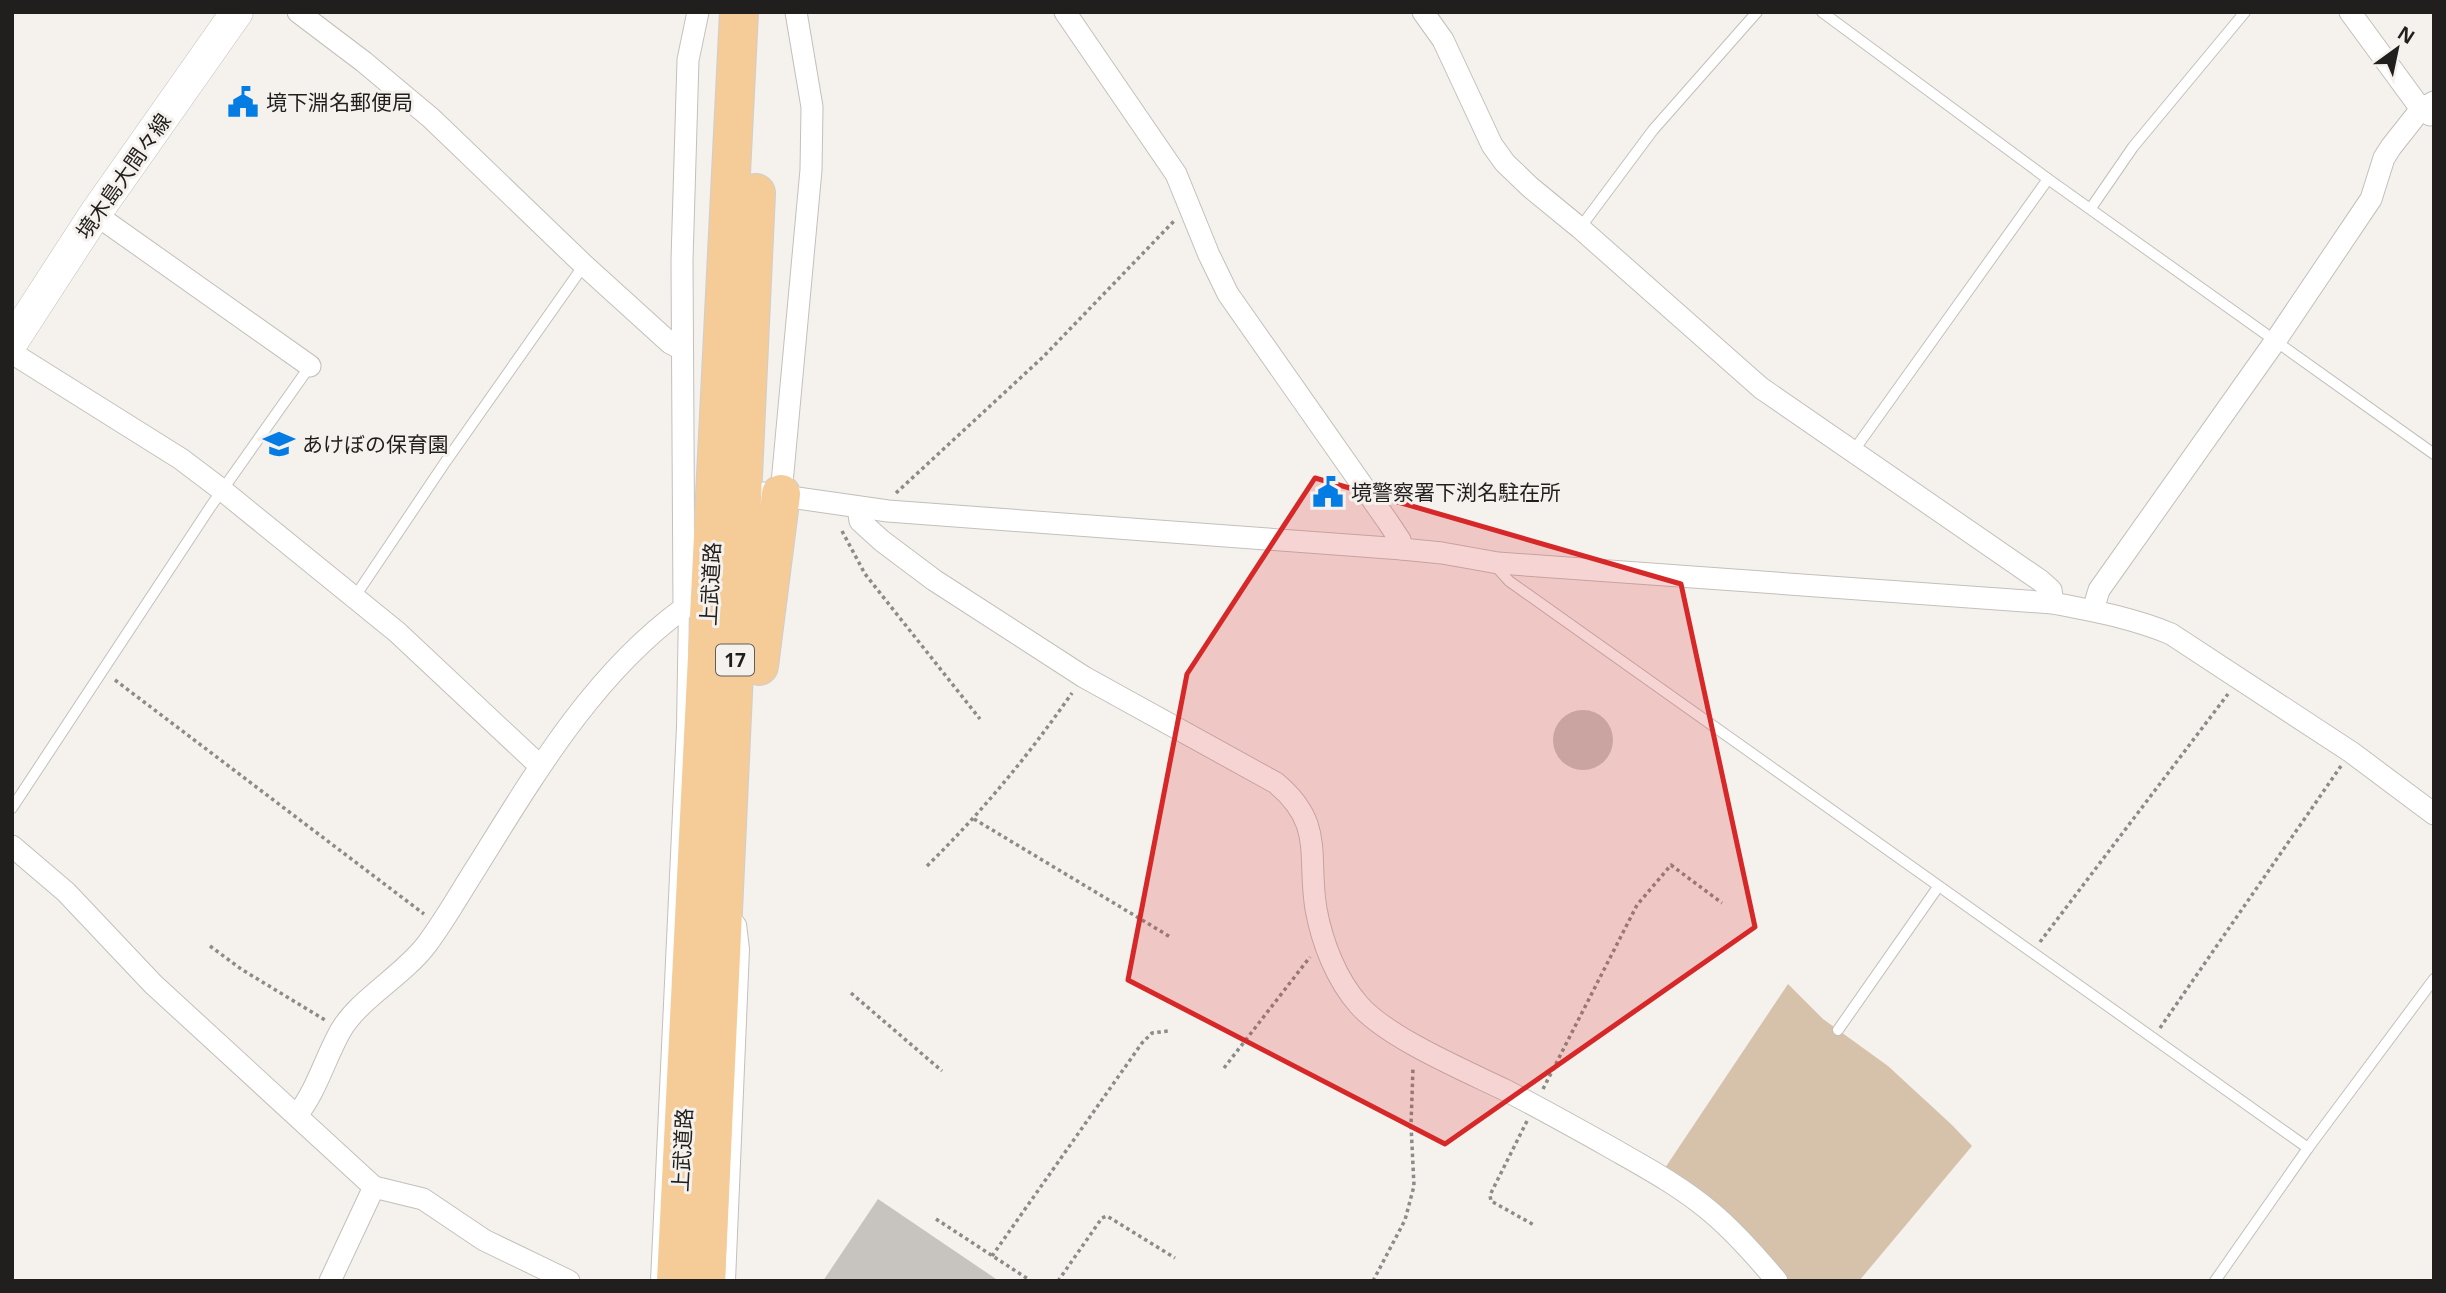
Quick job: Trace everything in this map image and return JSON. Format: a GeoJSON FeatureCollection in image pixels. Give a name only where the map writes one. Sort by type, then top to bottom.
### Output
{"type":"FeatureCollection","features":[{"type":"Feature","properties":{"kind":"highway","name":"上武道路"},"geometry":{"type":"LineString","coordinates":[[706,1281],[721,968],[751,26]]}},
{"type":"Feature","properties":{"kind":"highway","name":"上武道路"},"geometry":{"type":"LineString","coordinates":[[676,1281],[751,26]]}},
{"type":"Feature","properties":{"kind":"highway"},"geometry":{"type":"LineString","coordinates":[[721,968],[748,821],[771,494]]}},
{"type":"Feature","properties":{"kind":"main road","name":"境木島大間々線"},"geometry":{"type":"LineString","coordinates":[[12,342],[95,214],[237,12]]}},
{"type":"Feature","properties":{"kind":"street"},"geometry":{"type":"LineString","coordinates":[[298,12],[432,118],[584,265],[670,343],[681,349]]}},
{"type":"Feature","properties":{"kind":"street"},"geometry":{"type":"LineString","coordinates":[[297,1115],[306,1104],[341,1030],[352,1015],[417,956],[439,926],[540,765],[606,681],[684,608],[681,349],[688,60],[698,12]]}},
{"type":"Feature","properties":{"kind":"street"},"geometry":{"type":"LineString","coordinates":[[796,12],[812,107],[811,170],[771,494],[888,511],[1442,553],[1498,563],[2053,603],[2093,610],[2144,623],[2171,634],[2350,752],[2434,814]]}},
{"type":"Feature","properties":{"kind":"street"},"geometry":{"type":"LineString","coordinates":[[1065,12],[1176,174],[1228,294],[1388,522],[1400,540],[1402,550]]}},
{"type":"Feature","properties":{"kind":"street"},"geometry":{"type":"LineString","coordinates":[[1423,12],[1443,40],[1492,145],[1504,163],[1761,388],[2040,581],[2051,590],[2053,603]]}},
{"type":"Feature","properties":{"kind":"street"},"geometry":{"type":"LineString","coordinates":[[2093,610],[2099,590],[2276,340],[2371,199],[2384,158],[2429,109],[2350,12]]}},
{"type":"Feature","properties":{"kind":"street"},"geometry":{"type":"LineString","coordinates":[[95,214],[310,366]]}},
{"type":"Feature","properties":{"kind":"street"},"geometry":{"type":"LineString","coordinates":[[12,353],[181,460],[222,491],[420,653],[540,765]]}},
{"type":"Feature","properties":{"kind":"street"},"geometry":{"type":"LineString","coordinates":[[682,486],[704,488]]}},
{"type":"Feature","properties":{"kind":"street"},"geometry":{"type":"LineString","coordinates":[[849,506],[860,521],[882,541],[934,580],[1084,677],[1276,783],[1292,797],[1306,820],[1312,846],[1315,906],[1325,945],[1345,986],[1359,1005],[1376,1020],[1413,1043],[1535,1105],[1674,1184],[1710,1211],[1741,1240],[1777,1281]]}},
{"type":"Feature","properties":{"kind":"street"},"geometry":{"type":"LineString","coordinates":[[12,846],[66,892],[153,984],[374,1187],[423,1199],[484,1240],[569,1281]]}},
{"type":"Feature","properties":{"kind":"street"},"geometry":{"type":"LineString","coordinates":[[330,1281],[374,1187]]}},
{"type":"Feature","properties":{"kind":"lane"},"geometry":{"type":"LineString","coordinates":[[1580,228],[1653,130],[1757,12]]}},
{"type":"Feature","properties":{"kind":"lane"},"geometry":{"type":"LineString","coordinates":[[1822,12],[2048,179],[2434,454]]}},
{"type":"Feature","properties":{"kind":"lane"},"geometry":{"type":"LineString","coordinates":[[2091,208],[2133,147],[2245,12]]}},
{"type":"Feature","properties":{"kind":"lane"},"geometry":{"type":"LineString","coordinates":[[1852,453],[2048,179]]}},
{"type":"Feature","properties":{"kind":"lane"},"geometry":{"type":"LineString","coordinates":[[354,598],[444,464],[584,265]]}},
{"type":"Feature","properties":{"kind":"lane"},"geometry":{"type":"LineString","coordinates":[[12,808],[222,491],[310,366]]}},
{"type":"Feature","properties":{"kind":"lane"},"geometry":{"type":"LineString","coordinates":[[1498,563],[1499,570],[1510,581],[2308,1148]]}},
{"type":"Feature","properties":{"kind":"lane"},"geometry":{"type":"LineString","coordinates":[[656,1281],[682,727],[684,608]]}},
{"type":"Feature","properties":{"kind":"lane"},"geometry":{"type":"LineString","coordinates":[[1838,1030],[1938,887]]}},
{"type":"Feature","properties":{"kind":"lane"},"geometry":{"type":"LineString","coordinates":[[730,1281],[744,948],[741,924],[733,913]]}},
{"type":"Feature","properties":{"kind":"lane"},"geometry":{"type":"LineString","coordinates":[[2216,1281],[2308,1148],[2434,979]]}},
{"type":"Feature","properties":{"kind":"path"},"geometry":{"type":"LineString","coordinates":[[888,511],[894,495],[1043,357],[1189,206]]}},
{"type":"Feature","properties":{"kind":"path"},"geometry":{"type":"LineString","coordinates":[[849,506],[838,517],[844,538],[865,574],[980,719]]}},
{"type":"Feature","properties":{"kind":"path"},"geometry":{"type":"LineString","coordinates":[[102,670],[439,926]]}},
{"type":"Feature","properties":{"kind":"path"},"geometry":{"type":"LineString","coordinates":[[927,866],[974,819],[1031,751],[1084,677]]}},
{"type":"Feature","properties":{"kind":"path"},"geometry":{"type":"LineString","coordinates":[[2032,953],[2240,679]]}},
{"type":"Feature","properties":{"kind":"path"},"geometry":{"type":"LineString","coordinates":[[2153,1038],[2350,752]]}},
{"type":"Feature","properties":{"kind":"path"},"geometry":{"type":"LineString","coordinates":[[974,819],[1172,938]]}},
{"type":"Feature","properties":{"kind":"path"},"geometry":{"type":"LineString","coordinates":[[1534,1225],[1491,1201],[1490,1195],[1637,905],[1671,865],[1722,903]]}},
{"type":"Feature","properties":{"kind":"path"},"geometry":{"type":"LineString","coordinates":[[1224,1068],[1315,951],[1325,945]]}},
{"type":"Feature","properties":{"kind":"path"},"geometry":{"type":"LineString","coordinates":[[209,946],[241,969],[341,1030]]}},
{"type":"Feature","properties":{"kind":"path"},"geometry":{"type":"LineString","coordinates":[[851,993],[942,1071]]}},
{"type":"Feature","properties":{"kind":"path"},"geometry":{"type":"LineString","coordinates":[[992,1256],[1142,1043],[1152,1033],[1168,1031]]}},
{"type":"Feature","properties":{"kind":"path"},"geometry":{"type":"LineString","coordinates":[[1373,1281],[1405,1220],[1414,1186],[1411,1125],[1413,1043]]}},
{"type":"Feature","properties":{"kind":"path"},"geometry":{"type":"LineString","coordinates":[[1058,1281],[1101,1218],[1107,1216],[1175,1258]]}},
{"type":"Feature","properties":{"kind":"path"},"geometry":{"type":"LineString","coordinates":[[936,1219],[1031,1281]]}},
{"type":"Feature","properties":{"kind":"highlighted area"},"geometry":{"type":"Polygon","coordinates":[[[1315,478],[1681,584],[1755,927],[1445,1144],[1128,980],[1187,674],[1315,478]]]}},
{"type":"Feature","properties":{"kind":"shaded area"},"geometry":{"type":"Polygon","coordinates":[[[1788,984],[1823,1019],[1888,1066],[1972,1146],[1859,1281],[1786,1281],[1665,1168],[1788,984]]]}},
{"type":"Feature","properties":{"kind":"building"},"geometry":{"type":"Polygon","coordinates":[[[1583,710],[1604,719],[1613,740],[1604,761],[1583,770],[1562,761],[1553,740],[1562,719],[1583,710]]]}},
{"type":"Feature","properties":{"kind":"building"},"geometry":{"type":"Polygon","coordinates":[[[878,1199],[999,1281],[823,1281],[878,1199]]]}},
{"type":"Feature","properties":{"kind":"place","name":"境下淵名郵便局"},"geometry":{"type":"Point","coordinates":[243,102]}},
{"type":"Feature","properties":{"kind":"place","name":"あけぼの保育園"},"geometry":{"type":"Point","coordinates":[279,444]}},
{"type":"Feature","properties":{"kind":"place","name":"境警察署下渕名駐在所"},"geometry":{"type":"Point","coordinates":[1328,492]}}]}
